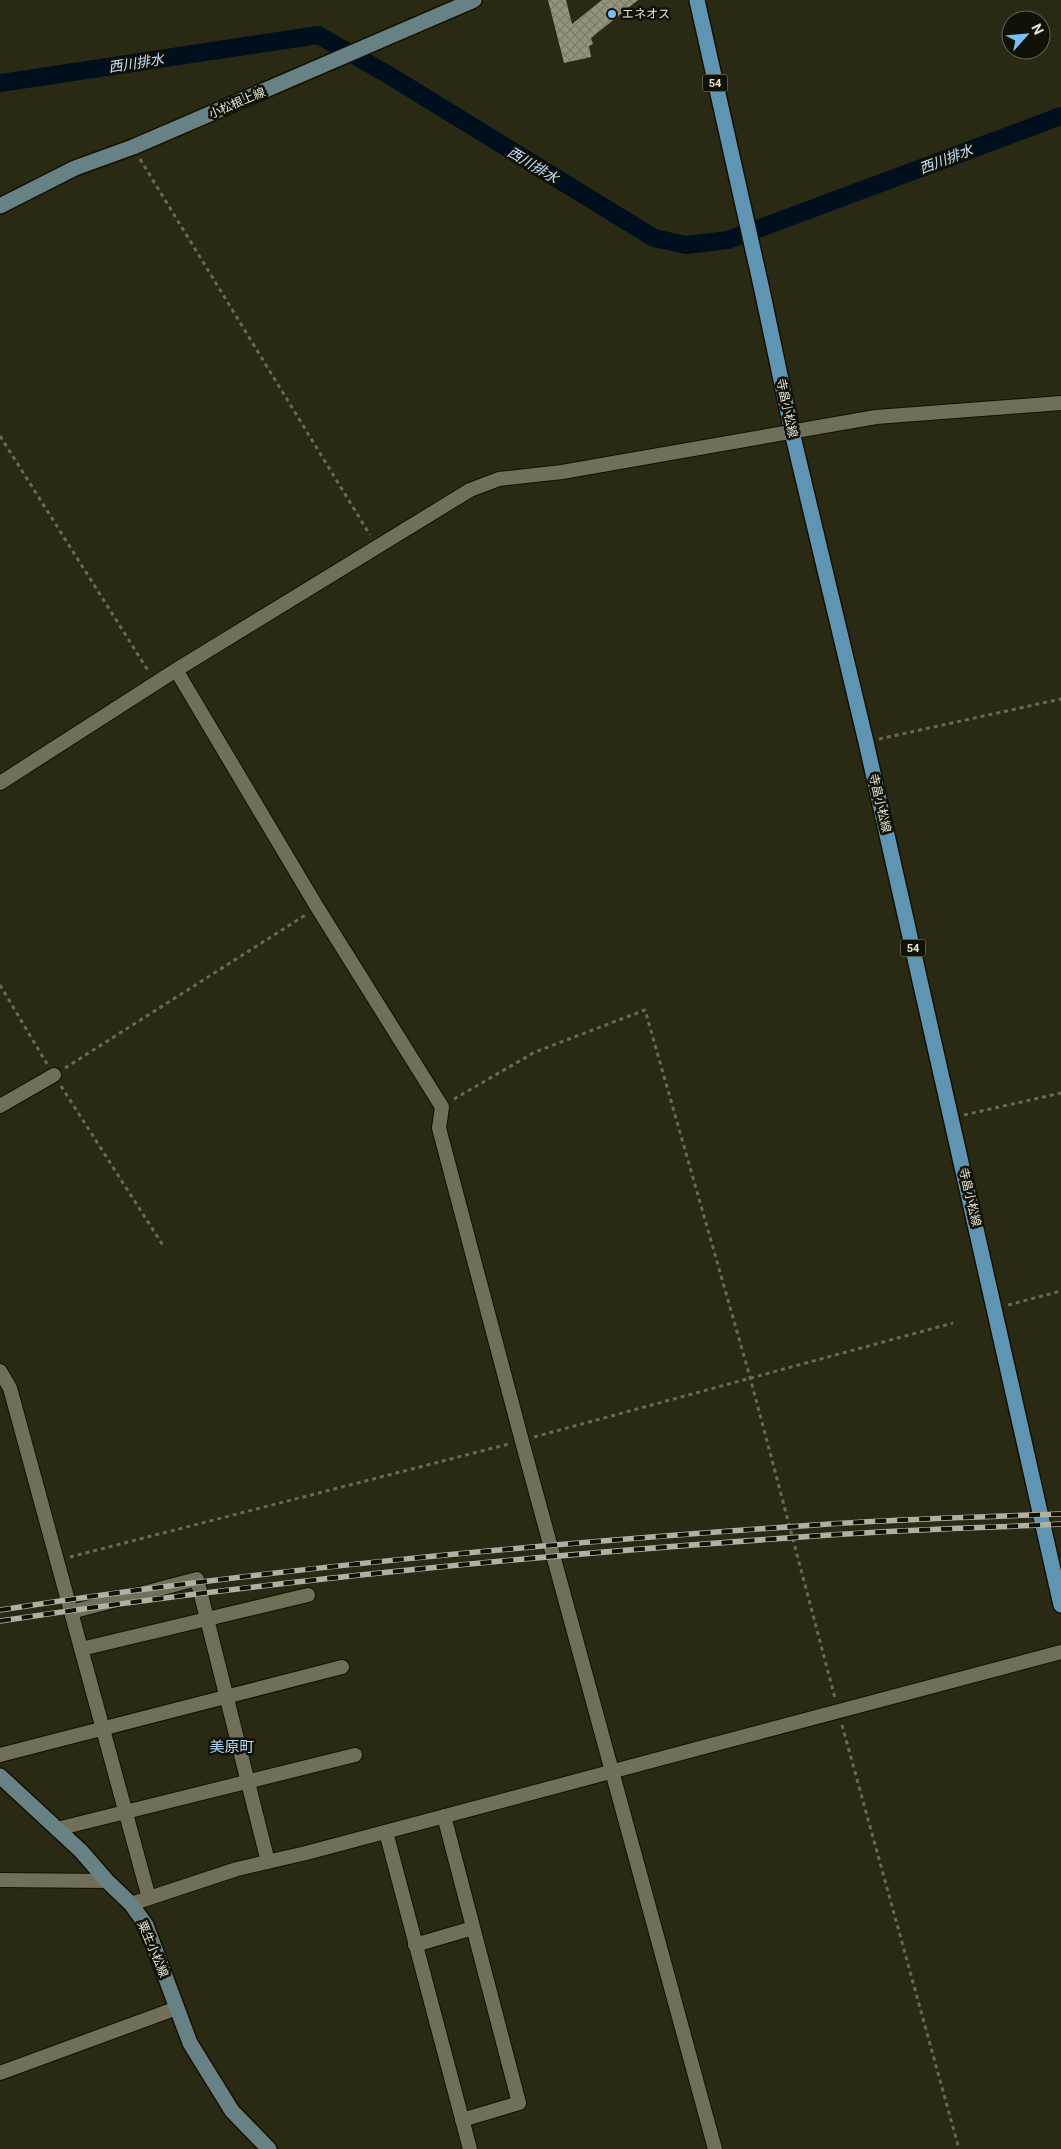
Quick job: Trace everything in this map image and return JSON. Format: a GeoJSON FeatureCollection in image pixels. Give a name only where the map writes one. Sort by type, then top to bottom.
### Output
{"type":"FeatureCollection","features":[{"type":"Feature","properties":{"kind":"main road","name":"小松根上線"},"geometry":{"type":"LineString","coordinates":[[0,206],[75,168],[133,147],[474,0]]}},
{"type":"Feature","properties":{"kind":"main road","name":"寺畠小松線"},"geometry":{"type":"LineString","coordinates":[[697,0],[792,432],[866,742],[1061,1606]]}},
{"type":"Feature","properties":{"kind":"main road","name":"粟生小松線"},"geometry":{"type":"LineString","coordinates":[[0,1776],[81,1851],[107,1881],[131,1904],[146,1925],[190,2043],[232,2111],[269,2149]]}},
{"type":"Feature","properties":{"kind":"street"},"geometry":{"type":"LineString","coordinates":[[0,783],[176,670],[470,490],[499,479],[562,472],[876,417],[1061,403]]}},
{"type":"Feature","properties":{"kind":"street"},"geometry":{"type":"LineString","coordinates":[[176,670],[317,908],[442,1106],[439,1128],[715,2149]]}},
{"type":"Feature","properties":{"kind":"street"},"geometry":{"type":"LineString","coordinates":[[0,1106],[54,1075]]}},
{"type":"Feature","properties":{"kind":"street"},"geometry":{"type":"LineString","coordinates":[[0,1371],[10,1388],[149,1898]]}},
{"type":"Feature","properties":{"kind":"street"},"geometry":{"type":"LineString","coordinates":[[71,1612],[197,1579],[268,1862]]}},
{"type":"Feature","properties":{"kind":"street"},"geometry":{"type":"LineString","coordinates":[[81,1650],[308,1595]]}},
{"type":"Feature","properties":{"kind":"street"},"geometry":{"type":"LineString","coordinates":[[131,1904],[237,1869],[386,1832],[1061,1652]]}},
{"type":"Feature","properties":{"kind":"street"},"geometry":{"type":"LineString","coordinates":[[0,1755],[342,1668]]}},
{"type":"Feature","properties":{"kind":"street"},"geometry":{"type":"LineString","coordinates":[[57,1829],[355,1755]]}},
{"type":"Feature","properties":{"kind":"street"},"geometry":{"type":"LineString","coordinates":[[444,1816],[519,2103],[462,2120]]}},
{"type":"Feature","properties":{"kind":"street"},"geometry":{"type":"LineString","coordinates":[[386,1832],[470,2149]]}},
{"type":"Feature","properties":{"kind":"street"},"geometry":{"type":"LineString","coordinates":[[0,1880],[107,1881]]}},
{"type":"Feature","properties":{"kind":"street"},"geometry":{"type":"LineString","coordinates":[[415,1945],[473,1928]]}},
{"type":"Feature","properties":{"kind":"street"},"geometry":{"type":"LineString","coordinates":[[0,2073],[177,2008]]}},
{"type":"Feature","properties":{"kind":"path"},"geometry":{"type":"LineString","coordinates":[[133,147],[377,548]]}},
{"type":"Feature","properties":{"kind":"path"},"geometry":{"type":"LineString","coordinates":[[0,436],[156,683]]}},
{"type":"Feature","properties":{"kind":"path"},"geometry":{"type":"LineString","coordinates":[[866,742],[1061,699]]}},
{"type":"Feature","properties":{"kind":"path"},"geometry":{"type":"LineString","coordinates":[[54,1075],[317,908]]}},
{"type":"Feature","properties":{"kind":"path"},"geometry":{"type":"LineString","coordinates":[[0,985],[54,1075],[164,1247]]}},
{"type":"Feature","properties":{"kind":"path"},"geometry":{"type":"LineString","coordinates":[[442,1106],[535,1052],[645,1010],[750,1377],[839,1712],[959,2149]]}},
{"type":"Feature","properties":{"kind":"path"},"geometry":{"type":"LineString","coordinates":[[952,1118],[1061,1093]]}},
{"type":"Feature","properties":{"kind":"path"},"geometry":{"type":"LineString","coordinates":[[994,1308],[1061,1291]]}},
{"type":"Feature","properties":{"kind":"building"},"geometry":{"type":"Polygon","coordinates":[[[548,0],[566,0],[572,24],[602,0],[638,0],[591,38],[593,44],[589,46],[591,57],[564,63],[548,0]]]}},
{"type":"Feature","properties":{"kind":"waterway","name":"西川排水"},"geometry":{"type":"LineString","coordinates":[[0,83],[318,35],[387,74],[654,238],[686,245],[728,240],[1061,116]]}},
{"type":"Feature","properties":{"kind":"railway"},"geometry":{"type":"LineString","coordinates":[[0,1610],[203,1582],[508,1549],[846,1523],[1061,1514]]}},
{"type":"Feature","properties":{"kind":"railway"},"geometry":{"type":"LineString","coordinates":[[0,1621],[203,1593],[508,1560],[846,1534],[1061,1524]]}},
{"type":"Feature","properties":{"kind":"place","name":"エネオス"},"geometry":{"type":"Point","coordinates":[612,14]}},
{"type":"Feature","properties":{"kind":"district","name":"美原町"},"geometry":{"type":"Point","coordinates":[232,1747]}}]}
